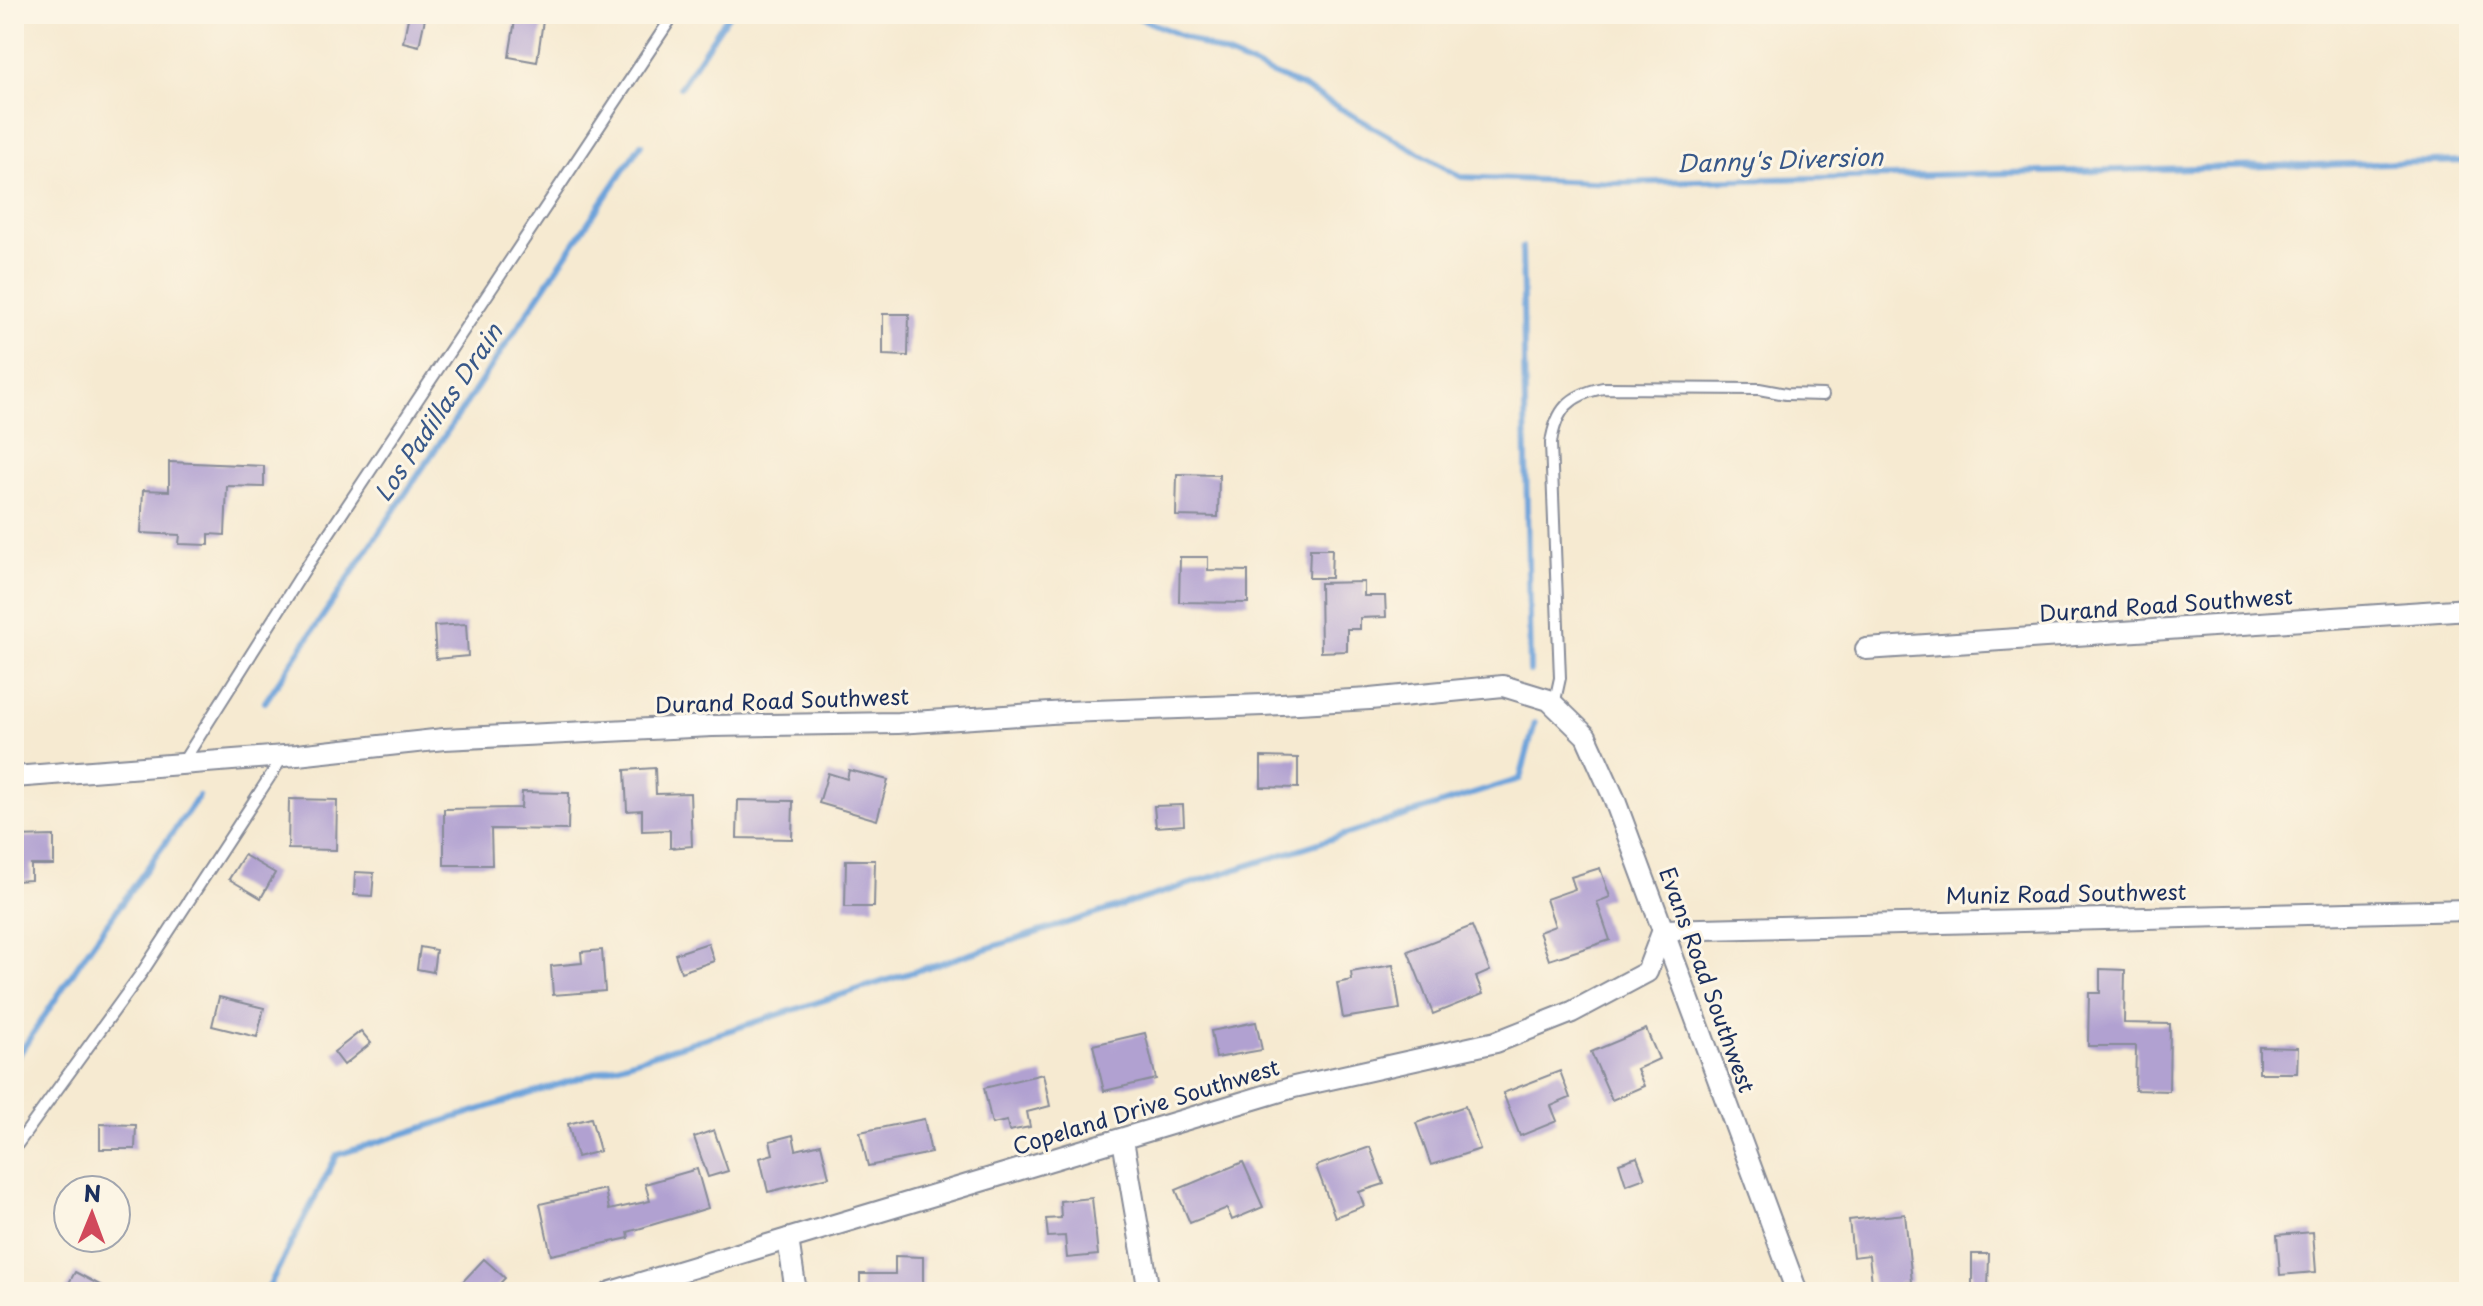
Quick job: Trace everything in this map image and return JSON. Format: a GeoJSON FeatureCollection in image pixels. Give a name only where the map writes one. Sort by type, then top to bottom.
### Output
{"type":"FeatureCollection","features":[{"type":"Feature","properties":{"kind":"street","name":"Durand Road Southwest"},"geometry":{"type":"LineString","coordinates":[[1866,649],[2469,609]]}},
{"type":"Feature","properties":{"kind":"street","name":"Durand Road Southwest"},"geometry":{"type":"LineString","coordinates":[[14,777],[444,739],[712,726],[898,723],[1066,712],[1263,705],[1370,699],[1503,686],[1552,702]]}},
{"type":"Feature","properties":{"kind":"street","name":"Evans Road Southwest"},"geometry":{"type":"LineString","coordinates":[[1552,702],[1586,736],[1614,798],[1797,1292]]}},
{"type":"Feature","properties":{"kind":"street","name":"Muniz Road Southwest"},"geometry":{"type":"LineString","coordinates":[[1663,930],[2469,910]]}},
{"type":"Feature","properties":{"kind":"street","name":"Copeland Drive Southwest"},"geometry":{"type":"LineString","coordinates":[[611,1292],[1294,1087],[1496,1042],[1572,1012],[1647,972],[1663,930]]}},
{"type":"Feature","properties":{"kind":"street"},"geometry":{"type":"LineString","coordinates":[[1123,1140],[1149,1292]]}},
{"type":"Feature","properties":{"kind":"street"},"geometry":{"type":"LineString","coordinates":[[788,1239],[796,1292]]}},
{"type":"Feature","properties":{"kind":"lane"},"geometry":{"type":"LineString","coordinates":[[183,762],[305,569],[674,14]]}},
{"type":"Feature","properties":{"kind":"lane"},"geometry":{"type":"LineString","coordinates":[[1552,702],[1560,678],[1551,443],[1553,426],[1564,408],[1579,393],[1603,388],[1759,389],[1786,394],[1823,395]]}},
{"type":"Feature","properties":{"kind":"lane"},"geometry":{"type":"LineString","coordinates":[[14,1149],[143,971],[284,755]]}},
{"type":"Feature","properties":{"kind":"building"},"geometry":{"type":"Polygon","coordinates":[[[409,14],[426,14],[419,46],[403,42],[409,14]]]}},
{"type":"Feature","properties":{"kind":"building"},"geometry":{"type":"Polygon","coordinates":[[[516,14],[544,14],[537,62],[509,57],[516,14]]]}},
{"type":"Feature","properties":{"kind":"building"},"geometry":{"type":"Polygon","coordinates":[[[883,314],[909,314],[908,356],[883,355],[883,314]]]}},
{"type":"Feature","properties":{"kind":"building"},"geometry":{"type":"Polygon","coordinates":[[[169,462],[264,466],[264,487],[227,486],[225,535],[209,534],[209,545],[179,544],[180,535],[141,533],[143,490],[169,491],[169,462]]]}},
{"type":"Feature","properties":{"kind":"building"},"geometry":{"type":"Polygon","coordinates":[[[1177,474],[1219,475],[1218,517],[1176,516],[1177,474]]]}},
{"type":"Feature","properties":{"kind":"building"},"geometry":{"type":"Polygon","coordinates":[[[1310,549],[1332,549],[1331,578],[1309,578],[1310,549]]]}},
{"type":"Feature","properties":{"kind":"building"},"geometry":{"type":"Polygon","coordinates":[[[1180,557],[1208,557],[1208,570],[1248,571],[1248,603],[1179,602],[1180,557]]]}},
{"type":"Feature","properties":{"kind":"building"},"geometry":{"type":"Polygon","coordinates":[[[1364,582],[1364,596],[1385,596],[1386,617],[1360,618],[1360,629],[1347,629],[1347,651],[1321,652],[1320,583],[1364,582]]]}},
{"type":"Feature","properties":{"kind":"building"},"geometry":{"type":"Polygon","coordinates":[[[466,624],[468,656],[436,659],[434,626],[466,624]]]}},
{"type":"Feature","properties":{"kind":"building"},"geometry":{"type":"Polygon","coordinates":[[[1261,757],[1298,758],[1298,788],[1261,787],[1261,757]]]}},
{"type":"Feature","properties":{"kind":"building"},"geometry":{"type":"Polygon","coordinates":[[[655,768],[656,794],[690,793],[692,846],[670,848],[670,830],[642,831],[642,810],[627,811],[625,770],[655,768]]]}},
{"type":"Feature","properties":{"kind":"building"},"geometry":{"type":"Polygon","coordinates":[[[849,770],[888,780],[877,820],[819,803],[828,773],[847,779],[849,770]]]}},
{"type":"Feature","properties":{"kind":"building"},"geometry":{"type":"Polygon","coordinates":[[[522,792],[569,793],[568,830],[491,829],[492,865],[444,865],[444,809],[521,808],[522,792]]]}},
{"type":"Feature","properties":{"kind":"building"},"geometry":{"type":"Polygon","coordinates":[[[289,799],[337,800],[336,850],[288,849],[289,799]]]}},
{"type":"Feature","properties":{"kind":"building"},"geometry":{"type":"Polygon","coordinates":[[[738,800],[793,801],[792,839],[737,838],[738,800]]]}},
{"type":"Feature","properties":{"kind":"building"},"geometry":{"type":"Polygon","coordinates":[[[1183,805],[1184,825],[1156,827],[1154,806],[1183,805]]]}},
{"type":"Feature","properties":{"kind":"building"},"geometry":{"type":"Polygon","coordinates":[[[54,836],[54,865],[31,865],[31,880],[14,881],[14,837],[54,836]]]}},
{"type":"Feature","properties":{"kind":"building"},"geometry":{"type":"Polygon","coordinates":[[[244,855],[275,873],[261,898],[229,879],[244,855]]]}},
{"type":"Feature","properties":{"kind":"building"},"geometry":{"type":"Polygon","coordinates":[[[846,860],[875,860],[874,907],[845,907],[846,860]]]}},
{"type":"Feature","properties":{"kind":"building"},"geometry":{"type":"Polygon","coordinates":[[[1600,868],[1610,897],[1597,902],[1610,940],[1549,960],[1539,932],[1555,926],[1546,899],[1575,889],[1571,877],[1600,868]]]}},
{"type":"Feature","properties":{"kind":"building"},"geometry":{"type":"Polygon","coordinates":[[[355,872],[374,873],[372,896],[354,895],[355,872]]]}},
{"type":"Feature","properties":{"kind":"building"},"geometry":{"type":"Polygon","coordinates":[[[1472,926],[1490,971],[1476,977],[1483,994],[1433,1014],[1408,951],[1472,926]]]}},
{"type":"Feature","properties":{"kind":"building"},"geometry":{"type":"Polygon","coordinates":[[[708,943],[714,961],[681,972],[675,954],[708,943]]]}},
{"type":"Feature","properties":{"kind":"building"},"geometry":{"type":"Polygon","coordinates":[[[420,947],[436,950],[433,972],[417,969],[420,947]]]}},
{"type":"Feature","properties":{"kind":"building"},"geometry":{"type":"Polygon","coordinates":[[[602,950],[605,991],[553,995],[551,966],[582,963],[581,952],[602,950]]]}},
{"type":"Feature","properties":{"kind":"building"},"geometry":{"type":"Polygon","coordinates":[[[1393,965],[1400,1009],[1343,1018],[1337,983],[1352,980],[1351,972],[1393,965]]]}},
{"type":"Feature","properties":{"kind":"building"},"geometry":{"type":"Polygon","coordinates":[[[2100,969],[2125,970],[2124,1023],[2170,1024],[2169,1091],[2135,1090],[2136,1046],[2088,1046],[2089,993],[2100,993],[2100,969]]]}},
{"type":"Feature","properties":{"kind":"building"},"geometry":{"type":"Polygon","coordinates":[[[219,997],[264,1008],[257,1037],[212,1026],[219,997]]]}},
{"type":"Feature","properties":{"kind":"building"},"geometry":{"type":"Polygon","coordinates":[[[1256,1022],[1262,1050],[1216,1058],[1211,1031],[1256,1022]]]}},
{"type":"Feature","properties":{"kind":"building"},"geometry":{"type":"Polygon","coordinates":[[[1646,1029],[1659,1059],[1637,1069],[1644,1086],[1612,1100],[1591,1052],[1646,1029]]]}},
{"type":"Feature","properties":{"kind":"building"},"geometry":{"type":"Polygon","coordinates":[[[361,1031],[371,1043],[344,1065],[334,1052],[361,1031]]]}},
{"type":"Feature","properties":{"kind":"building"},"geometry":{"type":"Polygon","coordinates":[[[1145,1033],[1156,1079],[1104,1091],[1093,1045],[1145,1033]]]}},
{"type":"Feature","properties":{"kind":"building"},"geometry":{"type":"Polygon","coordinates":[[[2259,1047],[2298,1048],[2297,1073],[2259,1073],[2259,1047]]]}},
{"type":"Feature","properties":{"kind":"building"},"geometry":{"type":"Polygon","coordinates":[[[1560,1071],[1570,1098],[1551,1106],[1557,1121],[1520,1136],[1503,1093],[1560,1071]]]}},
{"type":"Feature","properties":{"kind":"building"},"geometry":{"type":"Polygon","coordinates":[[[1043,1074],[1050,1106],[1027,1112],[1030,1127],[1009,1131],[1007,1121],[992,1124],[984,1088],[1043,1074]]]}},
{"type":"Feature","properties":{"kind":"building"},"geometry":{"type":"Polygon","coordinates":[[[1465,1106],[1480,1149],[1431,1165],[1416,1123],[1465,1106]]]}},
{"type":"Feature","properties":{"kind":"building"},"geometry":{"type":"Polygon","coordinates":[[[591,1118],[600,1151],[577,1157],[568,1124],[591,1118]]]}},
{"type":"Feature","properties":{"kind":"building"},"geometry":{"type":"Polygon","coordinates":[[[924,1119],[931,1153],[868,1166],[860,1132],[924,1119]]]}},
{"type":"Feature","properties":{"kind":"building"},"geometry":{"type":"Polygon","coordinates":[[[100,1124],[136,1125],[135,1149],[100,1149],[100,1124]]]}},
{"type":"Feature","properties":{"kind":"building"},"geometry":{"type":"Polygon","coordinates":[[[714,1130],[728,1171],[708,1177],[694,1137],[714,1130]]]}},
{"type":"Feature","properties":{"kind":"building"},"geometry":{"type":"Polygon","coordinates":[[[793,1135],[796,1150],[821,1144],[829,1177],[768,1192],[760,1158],[773,1154],[770,1141],[793,1135]]]}},
{"type":"Feature","properties":{"kind":"building"},"geometry":{"type":"Polygon","coordinates":[[[1370,1147],[1384,1184],[1359,1192],[1364,1206],[1335,1217],[1316,1166],[1370,1147]]]}},
{"type":"Feature","properties":{"kind":"building"},"geometry":{"type":"Polygon","coordinates":[[[1637,1157],[1645,1178],[1626,1185],[1619,1163],[1637,1157]]]}},
{"type":"Feature","properties":{"kind":"building"},"geometry":{"type":"Polygon","coordinates":[[[1243,1162],[1263,1207],[1232,1220],[1227,1208],[1190,1223],[1176,1190],[1243,1162]]]}},
{"type":"Feature","properties":{"kind":"building"},"geometry":{"type":"Polygon","coordinates":[[[697,1169],[708,1208],[628,1232],[629,1238],[551,1255],[540,1204],[605,1189],[609,1210],[650,1201],[645,1184],[697,1169]]]}},
{"type":"Feature","properties":{"kind":"building"},"geometry":{"type":"Polygon","coordinates":[[[1092,1198],[1098,1255],[1067,1258],[1065,1236],[1048,1237],[1046,1219],[1061,1218],[1060,1201],[1092,1198]]]}},
{"type":"Feature","properties":{"kind":"building"},"geometry":{"type":"Polygon","coordinates":[[[1905,1214],[1912,1282],[1899,1283],[1900,1292],[1873,1292],[1869,1255],[1853,1257],[1849,1220],[1905,1214]]]}},
{"type":"Feature","properties":{"kind":"building"},"geometry":{"type":"Polygon","coordinates":[[[2313,1232],[2316,1272],[2280,1275],[2277,1235],[2313,1232]]]}},
{"type":"Feature","properties":{"kind":"building"},"geometry":{"type":"Polygon","coordinates":[[[1972,1254],[1989,1254],[1988,1290],[1972,1290],[1972,1254]]]}},
{"type":"Feature","properties":{"kind":"building"},"geometry":{"type":"Polygon","coordinates":[[[895,1256],[923,1257],[923,1292],[860,1292],[860,1274],[895,1274],[895,1256]]]}},
{"type":"Feature","properties":{"kind":"building"},"geometry":{"type":"Polygon","coordinates":[[[484,1259],[505,1278],[492,1292],[453,1292],[484,1259]]]}},
{"type":"Feature","properties":{"kind":"building"},"geometry":{"type":"Polygon","coordinates":[[[75,1272],[113,1292],[64,1292],[75,1272]]]}},
{"type":"Feature","properties":{"kind":"waterway"},"geometry":{"type":"LineString","coordinates":[[680,87],[729,14]]}},
{"type":"Feature","properties":{"kind":"waterway","name":"Danny's Diversion"},"geometry":{"type":"LineString","coordinates":[[1130,14],[1301,86],[1461,177],[1616,183],[2469,161]]}},
{"type":"Feature","properties":{"kind":"waterway","name":"Los Padillas Drain"},"geometry":{"type":"LineString","coordinates":[[265,702],[641,144]]}},
{"type":"Feature","properties":{"kind":"waterway"},"geometry":{"type":"LineString","coordinates":[[1522,247],[1530,671]]}},
{"type":"Feature","properties":{"kind":"waterway"},"geometry":{"type":"LineString","coordinates":[[266,1292],[337,1155],[1520,779],[1535,723]]}},
{"type":"Feature","properties":{"kind":"waterway","name":"Los Padillas Drain"},"geometry":{"type":"LineString","coordinates":[[14,1062],[88,950],[199,796]]}}]}
